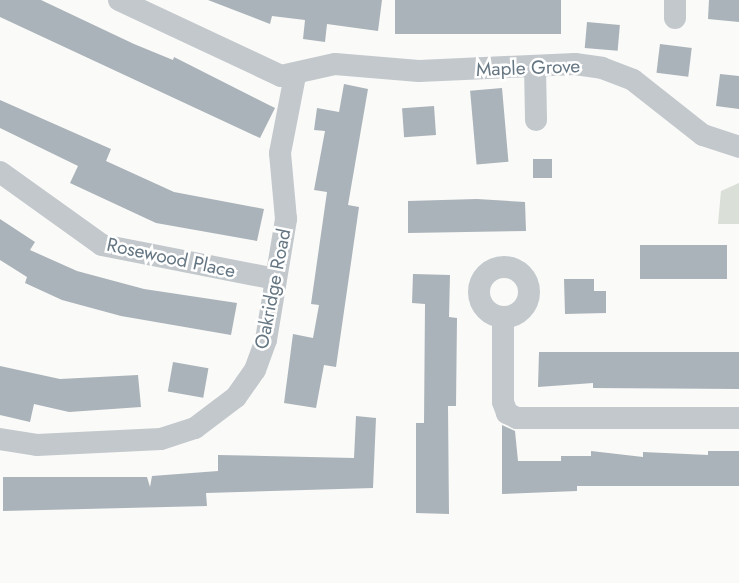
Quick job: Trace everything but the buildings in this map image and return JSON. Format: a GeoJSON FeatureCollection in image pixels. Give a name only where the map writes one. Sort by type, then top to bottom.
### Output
{"type":"FeatureCollection","features":[{"type":"Feature","properties":{"kind":"street"},"geometry":{"type":"LineString","coordinates":[[119,0],[281,76],[295,76]]}},
{"type":"Feature","properties":{"kind":"street","name":"Maple Grove"},"geometry":{"type":"LineString","coordinates":[[295,76],[335,64],[419,71],[575,64],[617,72],[703,135],[739,147]]}},
{"type":"Feature","properties":{"kind":"street"},"geometry":{"type":"LineString","coordinates":[[535,67],[536,120]]}},
{"type":"Feature","properties":{"kind":"street","name":"Oakridge Road"},"geometry":{"type":"LineString","coordinates":[[0,440],[37,445],[144,441],[178,435],[202,424],[236,396],[255,370],[266,340],[286,219],[280,153],[295,76]]}},
{"type":"Feature","properties":{"kind":"street","name":"Rosewood Place"},"geometry":{"type":"LineString","coordinates":[[0,172],[102,245],[276,279]]}},
{"type":"Feature","properties":{"kind":"street"},"geometry":{"type":"LineString","coordinates":[[503,318],[503,402],[507,413],[517,418],[739,418]]}},
{"type":"Feature","properties":{"kind":"shaded area"},"geometry":{"type":"Polygon","coordinates":[[[739,183],[739,224],[718,224],[721,191],[739,183]]]}}]}
